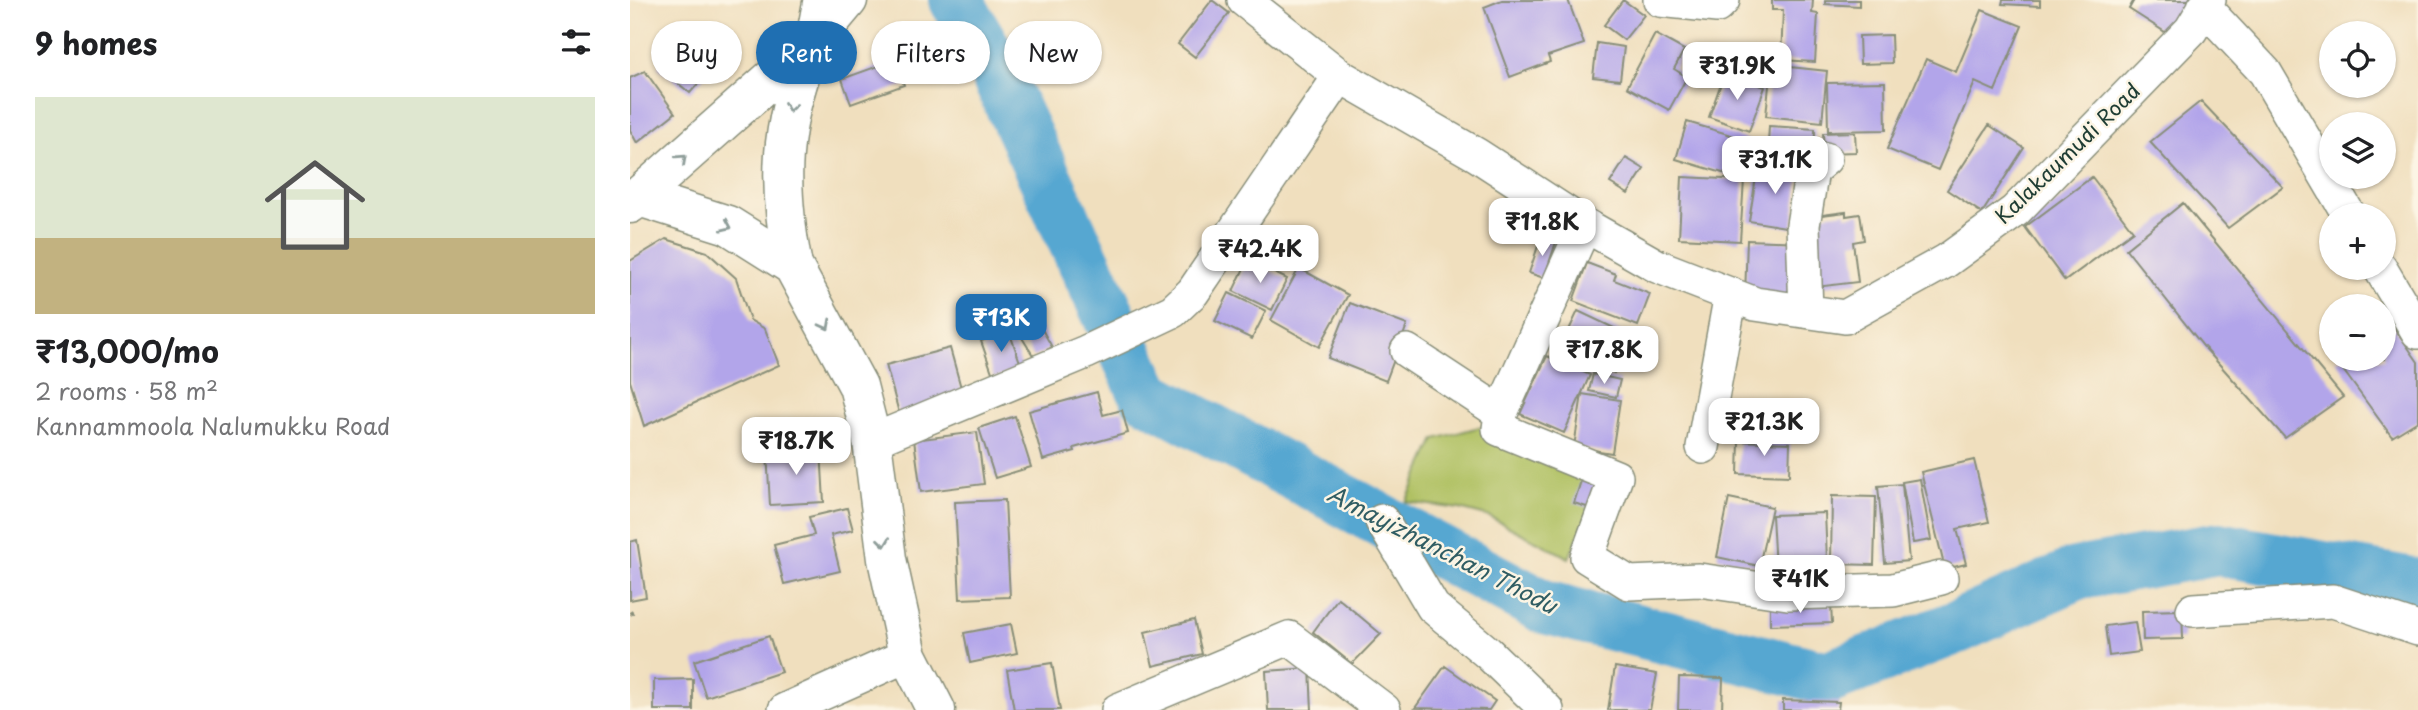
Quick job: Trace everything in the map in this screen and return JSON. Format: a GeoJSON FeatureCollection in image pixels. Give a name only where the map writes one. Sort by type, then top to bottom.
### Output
{"type":"FeatureCollection","features":[{"type":"Feature","properties":{"kind":"main road"},"geometry":{"type":"LineString","coordinates":[[826,21],[837,2]]}},
{"type":"Feature","properties":{"kind":"main road"},"geometry":{"type":"LineString","coordinates":[[634,200],[766,84]]}},
{"type":"Feature","properties":{"kind":"main road"},"geometry":{"type":"LineString","coordinates":[[797,84],[782,161],[783,216],[793,266],[858,386],[872,441],[887,559],[908,655],[936,710]]}},
{"type":"Feature","properties":{"kind":"main road"},"geometry":{"type":"LineString","coordinates":[[634,200],[728,225],[793,266]]}},
{"type":"Feature","properties":{"kind":"street","name":"Kalakaumudi Road"},"geometry":{"type":"LineString","coordinates":[[1244,0],[1340,76],[1477,155],[1584,225],[1657,266],[1755,304],[1845,317],[1946,261],[2015,211],[2191,30],[2206,4]]}},
{"type":"Feature","properties":{"kind":"street"},"geometry":{"type":"LineString","coordinates":[[1660,0],[1717,6],[1723,0]]}},
{"type":"Feature","properties":{"kind":"street"},"geometry":{"type":"LineString","coordinates":[[2206,4],[2264,72],[2342,203]]}},
{"type":"Feature","properties":{"kind":"street"},"geometry":{"type":"LineString","coordinates":[[872,441],[1086,352],[1173,311],[1193,292],[1340,76]]}},
{"type":"Feature","properties":{"kind":"street"},"geometry":{"type":"LineString","coordinates":[[1806,311],[1803,225],[1812,170],[1825,159]]}},
{"type":"Feature","properties":{"kind":"street"},"geometry":{"type":"LineString","coordinates":[[1584,225],[1501,414],[1499,429],[1616,477],[1587,557],[1629,583],[1699,580],[1788,593],[1893,590],[1941,578]]}},
{"type":"Feature","properties":{"kind":"street"},"geometry":{"type":"LineString","coordinates":[[2387,280],[2418,332]]}},
{"type":"Feature","properties":{"kind":"street"},"geometry":{"type":"LineString","coordinates":[[1703,447],[1731,294]]}},
{"type":"Feature","properties":{"kind":"street"},"geometry":{"type":"LineString","coordinates":[[1407,351],[1501,414]]}},
{"type":"Feature","properties":{"kind":"street"},"geometry":{"type":"LineString","coordinates":[[1382,521],[1433,607],[1488,653],[1547,710]]}},
{"type":"Feature","properties":{"kind":"street"},"geometry":{"type":"LineString","coordinates":[[2193,610],[2333,601],[2418,629]]}},
{"type":"Feature","properties":{"kind":"street"},"geometry":{"type":"LineString","coordinates":[[1118,710],[1289,638],[1384,710]]}},
{"type":"Feature","properties":{"kind":"street"},"geometry":{"type":"LineString","coordinates":[[785,710],[908,655]]}},
{"type":"Feature","properties":{"kind":"green space"},"geometry":{"type":"Polygon","coordinates":[[[1479,427],[1604,478],[1569,558],[1490,517],[1460,509],[1406,502],[1435,439],[1479,427]]]}},
{"type":"Feature","properties":{"kind":"building"},"geometry":{"type":"Polygon","coordinates":[[[1212,0],[1229,13],[1195,57],[1178,44],[1212,0]]]}},
{"type":"Feature","properties":{"kind":"building"},"geometry":{"type":"Polygon","coordinates":[[[1502,0],[1568,0],[1584,44],[1548,56],[1550,62],[1510,77],[1484,7],[1502,0]]]}},
{"type":"Feature","properties":{"kind":"building"},"geometry":{"type":"Polygon","coordinates":[[[1623,0],[1644,15],[1624,40],[1604,25],[1623,0]]]}},
{"type":"Feature","properties":{"kind":"building"},"geometry":{"type":"Polygon","coordinates":[[[1772,0],[1813,0],[1812,13],[1818,14],[1815,62],[1781,60],[1783,10],[1772,10],[1772,0]]]}},
{"type":"Feature","properties":{"kind":"building"},"geometry":{"type":"Polygon","coordinates":[[[1825,0],[1859,0],[1859,6],[1825,4],[1825,0]]]}},
{"type":"Feature","properties":{"kind":"building"},"geometry":{"type":"Polygon","coordinates":[[[2003,0],[2040,0],[2040,6],[2002,4],[2003,0]]]}},
{"type":"Feature","properties":{"kind":"building"},"geometry":{"type":"Polygon","coordinates":[[[2134,0],[2201,0],[2176,39],[2129,9],[2134,0]]]}},
{"type":"Feature","properties":{"kind":"building"},"geometry":{"type":"Polygon","coordinates":[[[1982,10],[2022,26],[1995,91],[1975,82],[1938,170],[1887,149],[1926,59],[1956,72],[1982,10]]]}},
{"type":"Feature","properties":{"kind":"building"},"geometry":{"type":"Polygon","coordinates":[[[1655,34],[1684,50],[1674,69],[1687,77],[1669,110],[1627,87],[1655,34]]]}},
{"type":"Feature","properties":{"kind":"building"},"geometry":{"type":"Polygon","coordinates":[[[1891,35],[1892,63],[1860,64],[1859,36],[1891,35]]]}},
{"type":"Feature","properties":{"kind":"building"},"geometry":{"type":"Polygon","coordinates":[[[1597,43],[1624,47],[1620,80],[1593,77],[1597,43]]]}},
{"type":"Feature","properties":{"kind":"building"},"geometry":{"type":"Polygon","coordinates":[[[1771,65],[1827,71],[1822,122],[1766,116],[1771,65]]]}},
{"type":"Feature","properties":{"kind":"building"},"geometry":{"type":"Polygon","coordinates":[[[871,69],[871,84],[904,85],[851,104],[844,84],[857,84],[857,74],[871,69]]]}},
{"type":"Feature","properties":{"kind":"building"},"geometry":{"type":"Polygon","coordinates":[[[645,71],[651,84],[654,84],[675,113],[637,143],[630,130],[630,78],[645,71]]]}},
{"type":"Feature","properties":{"kind":"building"},"geometry":{"type":"Polygon","coordinates":[[[1725,72],[1765,87],[1749,131],[1709,117],[1725,72]]]}},
{"type":"Feature","properties":{"kind":"building"},"geometry":{"type":"Polygon","coordinates":[[[1885,82],[1886,130],[1828,131],[1827,83],[1885,82]]]}},
{"type":"Feature","properties":{"kind":"building"},"geometry":{"type":"Polygon","coordinates":[[[679,84],[698,84],[690,93],[679,84]]]}},
{"type":"Feature","properties":{"kind":"building"},"geometry":{"type":"Polygon","coordinates":[[[2201,101],[2283,187],[2228,228],[2150,142],[2201,101]]]}},
{"type":"Feature","properties":{"kind":"building"},"geometry":{"type":"Polygon","coordinates":[[[1687,122],[1758,143],[1746,180],[1676,159],[1687,122]]]}},
{"type":"Feature","properties":{"kind":"building"},"geometry":{"type":"Polygon","coordinates":[[[1989,125],[2024,148],[1982,213],[1947,190],[1989,125]]]}},
{"type":"Feature","properties":{"kind":"building"},"geometry":{"type":"Polygon","coordinates":[[[1769,126],[1815,129],[1814,164],[1767,162],[1769,126]]]}},
{"type":"Feature","properties":{"kind":"building"},"geometry":{"type":"Polygon","coordinates":[[[1855,132],[1856,152],[1824,153],[1823,133],[1855,132]]]}},
{"type":"Feature","properties":{"kind":"building"},"geometry":{"type":"Polygon","coordinates":[[[1626,158],[1644,169],[1628,194],[1610,183],[1626,158]]]}},
{"type":"Feature","properties":{"kind":"building"},"geometry":{"type":"Polygon","coordinates":[[[1758,165],[1800,171],[1792,228],[1749,221],[1758,165]]]}},
{"type":"Feature","properties":{"kind":"building"},"geometry":{"type":"Polygon","coordinates":[[[1682,177],[1744,180],[1740,241],[1679,238],[1682,177]]]}},
{"type":"Feature","properties":{"kind":"building"},"geometry":{"type":"Polygon","coordinates":[[[2092,177],[2133,231],[2065,281],[2025,227],[2092,177]]]}},
{"type":"Feature","properties":{"kind":"building"},"geometry":{"type":"Polygon","coordinates":[[[2183,203],[2343,397],[2285,438],[2203,346],[2126,249],[2183,203]]]}},
{"type":"Feature","properties":{"kind":"building"},"geometry":{"type":"Polygon","coordinates":[[[1846,212],[1846,216],[1860,214],[1864,240],[1853,242],[1858,282],[1816,287],[1806,217],[1846,212]]]}},
{"type":"Feature","properties":{"kind":"building"},"geometry":{"type":"Polygon","coordinates":[[[1541,237],[1556,242],[1544,278],[1529,273],[1541,237]]]}},
{"type":"Feature","properties":{"kind":"building"},"geometry":{"type":"Polygon","coordinates":[[[666,239],[707,252],[736,278],[750,320],[765,329],[779,365],[644,426],[630,381],[630,261],[666,239]]]}},
{"type":"Feature","properties":{"kind":"building"},"geometry":{"type":"Polygon","coordinates":[[[1747,240],[1803,242],[1800,298],[1745,296],[1747,240]]]}},
{"type":"Feature","properties":{"kind":"building"},"geometry":{"type":"Polygon","coordinates":[[[1248,260],[1287,279],[1272,310],[1233,291],[1248,260]]]}},
{"type":"Feature","properties":{"kind":"building"},"geometry":{"type":"Polygon","coordinates":[[[1587,263],[1616,274],[1614,280],[1650,294],[1638,326],[1573,301],[1587,263]]]}},
{"type":"Feature","properties":{"kind":"building"},"geometry":{"type":"Polygon","coordinates":[[[1299,268],[1348,295],[1319,347],[1271,320],[1299,268]]]}},
{"type":"Feature","properties":{"kind":"building"},"geometry":{"type":"Polygon","coordinates":[[[1229,293],[1266,311],[1252,339],[1215,321],[1229,293]]]}},
{"type":"Feature","properties":{"kind":"building"},"geometry":{"type":"Polygon","coordinates":[[[1350,303],[1407,325],[1386,381],[1328,358],[1350,303]]]}},
{"type":"Feature","properties":{"kind":"building"},"geometry":{"type":"Polygon","coordinates":[[[1578,311],[1631,336],[1614,373],[1560,349],[1578,311]]]}},
{"type":"Feature","properties":{"kind":"building"},"geometry":{"type":"Polygon","coordinates":[[[1035,317],[1052,347],[1034,357],[1016,328],[1035,317]]]}},
{"type":"Feature","properties":{"kind":"building"},"geometry":{"type":"Polygon","coordinates":[[[2396,330],[2418,362],[2418,421],[2392,437],[2344,371],[2396,371],[2396,330]]]}},
{"type":"Feature","properties":{"kind":"building"},"geometry":{"type":"Polygon","coordinates":[[[1009,331],[1022,368],[994,378],[981,341],[1009,331]]]}},
{"type":"Feature","properties":{"kind":"building"},"geometry":{"type":"Polygon","coordinates":[[[950,348],[963,395],[899,413],[886,365],[950,348]]]}},
{"type":"Feature","properties":{"kind":"building"},"geometry":{"type":"Polygon","coordinates":[[[1547,356],[1590,375],[1564,433],[1520,414],[1547,356]]]}},
{"type":"Feature","properties":{"kind":"building"},"geometry":{"type":"Polygon","coordinates":[[[1593,374],[1620,380],[1616,397],[1589,391],[1593,374]]]}},
{"type":"Feature","properties":{"kind":"building"},"geometry":{"type":"Polygon","coordinates":[[[1097,392],[1103,415],[1122,410],[1128,433],[1043,460],[1029,411],[1097,392]]]}},
{"type":"Feature","properties":{"kind":"building"},"geometry":{"type":"Polygon","coordinates":[[[1582,394],[1620,400],[1612,453],[1574,447],[1582,394]]]}},
{"type":"Feature","properties":{"kind":"building"},"geometry":{"type":"Polygon","coordinates":[[[1015,416],[1031,467],[995,478],[979,428],[1015,416]]]}},
{"type":"Feature","properties":{"kind":"building"},"geometry":{"type":"Polygon","coordinates":[[[977,432],[984,484],[921,492],[914,440],[977,432]]]}},
{"type":"Feature","properties":{"kind":"building"},"geometry":{"type":"Polygon","coordinates":[[[1739,441],[1790,443],[1789,476],[1738,474],[1739,441]]]}},
{"type":"Feature","properties":{"kind":"building"},"geometry":{"type":"Polygon","coordinates":[[[821,449],[824,502],[770,505],[767,452],[821,449]]]}},
{"type":"Feature","properties":{"kind":"building"},"geometry":{"type":"Polygon","coordinates":[[[1974,460],[1989,522],[1957,529],[1966,564],[1945,569],[1921,472],[1974,460]]]}},
{"type":"Feature","properties":{"kind":"building"},"geometry":{"type":"Polygon","coordinates":[[[1584,471],[1603,477],[1593,509],[1574,503],[1584,471]]]}},
{"type":"Feature","properties":{"kind":"building"},"geometry":{"type":"Polygon","coordinates":[[[1920,479],[1931,540],[1913,543],[1902,482],[1920,479]]]}},
{"type":"Feature","properties":{"kind":"building"},"geometry":{"type":"Polygon","coordinates":[[[1902,484],[1909,561],[1885,563],[1878,486],[1902,484]]]}},
{"type":"Feature","properties":{"kind":"building"},"geometry":{"type":"Polygon","coordinates":[[[1832,496],[1876,497],[1874,565],[1831,564],[1832,496]]]}},
{"type":"Feature","properties":{"kind":"building"},"geometry":{"type":"Polygon","coordinates":[[[1729,498],[1772,507],[1759,566],[1717,557],[1729,498]]]}},
{"type":"Feature","properties":{"kind":"building"},"geometry":{"type":"Polygon","coordinates":[[[1005,500],[1010,597],[960,599],[955,502],[1005,500]]]}},
{"type":"Feature","properties":{"kind":"building"},"geometry":{"type":"Polygon","coordinates":[[[847,508],[853,530],[831,535],[840,571],[784,584],[774,545],[814,535],[809,517],[847,508]]]}},
{"type":"Feature","properties":{"kind":"building"},"geometry":{"type":"Polygon","coordinates":[[[1825,513],[1828,583],[1806,584],[1805,568],[1775,569],[1772,515],[1825,513]]]}},
{"type":"Feature","properties":{"kind":"building"},"geometry":{"type":"Polygon","coordinates":[[[637,540],[646,597],[630,600],[630,542],[637,540]]]}},
{"type":"Feature","properties":{"kind":"building"},"geometry":{"type":"Polygon","coordinates":[[[1338,598],[1381,634],[1352,664],[1313,632],[1338,598]]]}},
{"type":"Feature","properties":{"kind":"building"},"geometry":{"type":"Polygon","coordinates":[[[1831,605],[1832,623],[1770,625],[1770,606],[1831,605]]]}},
{"type":"Feature","properties":{"kind":"building"},"geometry":{"type":"Polygon","coordinates":[[[2182,610],[2183,639],[2143,640],[2142,611],[2182,610]]]}},
{"type":"Feature","properties":{"kind":"building"},"geometry":{"type":"Polygon","coordinates":[[[1194,620],[1202,654],[1153,666],[1145,632],[1194,620]]]}},
{"type":"Feature","properties":{"kind":"building"},"geometry":{"type":"Polygon","coordinates":[[[2135,622],[2140,652],[2109,656],[2105,626],[2135,622]]]}},
{"type":"Feature","properties":{"kind":"building"},"geometry":{"type":"Polygon","coordinates":[[[1011,624],[1017,653],[970,663],[964,633],[1011,624]]]}},
{"type":"Feature","properties":{"kind":"building"},"geometry":{"type":"Polygon","coordinates":[[[769,636],[781,672],[706,697],[694,661],[769,636]]]}},
{"type":"Feature","properties":{"kind":"building"},"geometry":{"type":"Polygon","coordinates":[[[1052,663],[1060,710],[1014,710],[1007,670],[1052,663]]]}},
{"type":"Feature","properties":{"kind":"building"},"geometry":{"type":"Polygon","coordinates":[[[1445,666],[1495,701],[1489,710],[1415,708],[1445,666]]]}},
{"type":"Feature","properties":{"kind":"building"},"geometry":{"type":"Polygon","coordinates":[[[1615,667],[1657,674],[1650,710],[1608,710],[1615,667]]]}},
{"type":"Feature","properties":{"kind":"building"},"geometry":{"type":"Polygon","coordinates":[[[1310,668],[1312,710],[1268,710],[1266,671],[1310,668]]]}},
{"type":"Feature","properties":{"kind":"building"},"geometry":{"type":"Polygon","coordinates":[[[1679,677],[1723,678],[1722,710],[1678,710],[1679,677]]]}},
{"type":"Feature","properties":{"kind":"building"},"geometry":{"type":"Polygon","coordinates":[[[693,679],[693,710],[654,710],[654,680],[693,679]]]}},
{"type":"Feature","properties":{"kind":"building"},"geometry":{"type":"Polygon","coordinates":[[[1783,700],[1839,702],[1838,710],[1783,710],[1783,700]]]}},
{"type":"Feature","properties":{"kind":"waterway","name":"Amayizhanchan Thodu"},"geometry":{"type":"LineString","coordinates":[[956,0],[988,55],[1146,395],[1544,607],[1827,678],[1957,627],[2075,574],[2219,549],[2418,585]]}}]}
